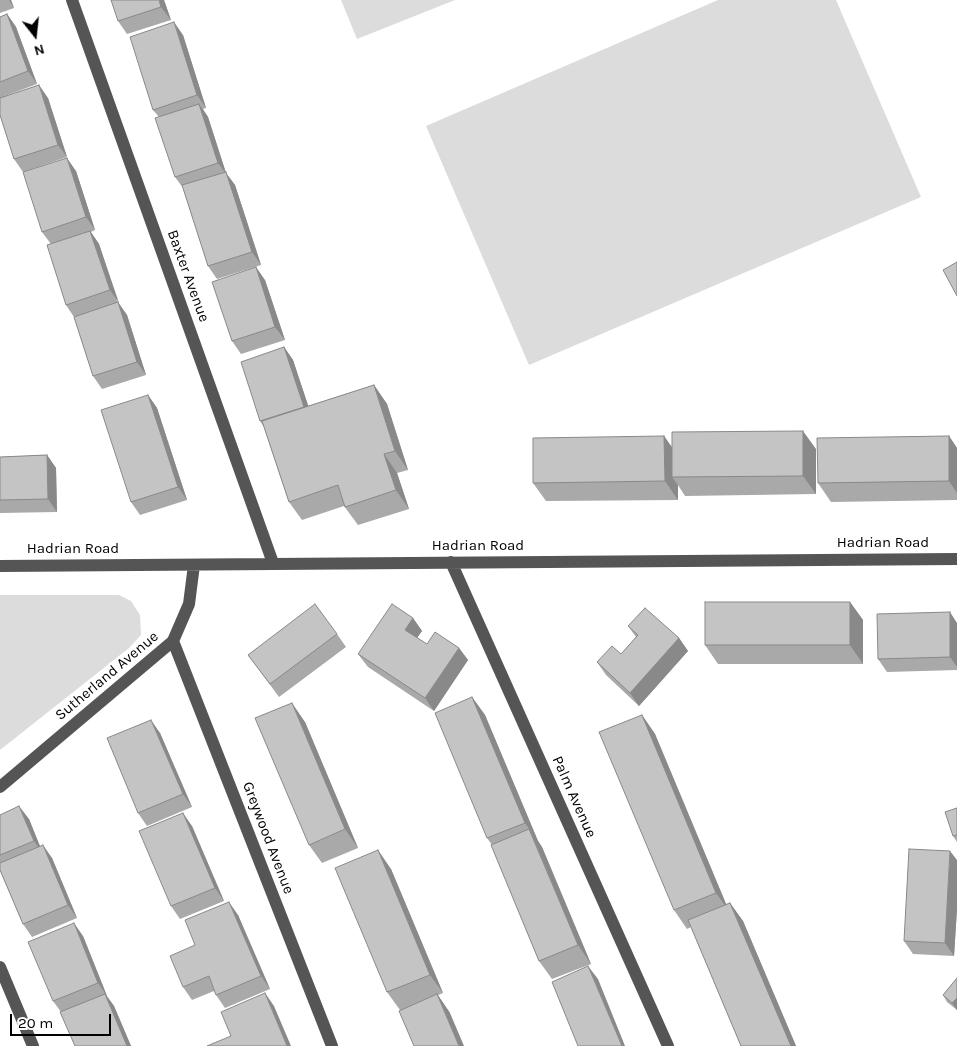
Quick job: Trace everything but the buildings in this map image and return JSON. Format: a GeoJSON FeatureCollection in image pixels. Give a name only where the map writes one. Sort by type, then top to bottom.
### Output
{"type":"FeatureCollection","features":[{"type":"Feature","properties":{"kind":"street","name":"Baxter Avenue"},"geometry":{"type":"LineString","coordinates":[[72,0],[272,563]]}},
{"type":"Feature","properties":{"kind":"street","name":"Hadrian Road"},"geometry":{"type":"LineString","coordinates":[[0,566],[957,559]]}},
{"type":"Feature","properties":{"kind":"street","name":"Palm Avenue"},"geometry":{"type":"LineString","coordinates":[[450,562],[668,1046]]}},
{"type":"Feature","properties":{"kind":"street","name":"Sutherland Avenue"},"geometry":{"type":"LineString","coordinates":[[0,787],[174,641],[189,604],[194,565]]}},
{"type":"Feature","properties":{"kind":"street","name":"Greywood Avenue"},"geometry":{"type":"LineString","coordinates":[[174,641],[332,1046]]}},
{"type":"Feature","properties":{"kind":"street"},"geometry":{"type":"LineString","coordinates":[[0,967],[33,1046]]}},
{"type":"Feature","properties":{"kind":"shaded area"},"geometry":{"type":"Polygon","coordinates":[[[341,0],[455,0],[357,39],[341,0]]]}},
{"type":"Feature","properties":{"kind":"shaded area"},"geometry":{"type":"Polygon","coordinates":[[[718,0],[836,0],[921,197],[529,365],[426,126],[718,0]]]}},
{"type":"Feature","properties":{"kind":"shaded area"},"geometry":{"type":"Polygon","coordinates":[[[0,595],[119,595],[131,601],[140,615],[141,635],[129,648],[0,750],[0,595]]]}}]}
